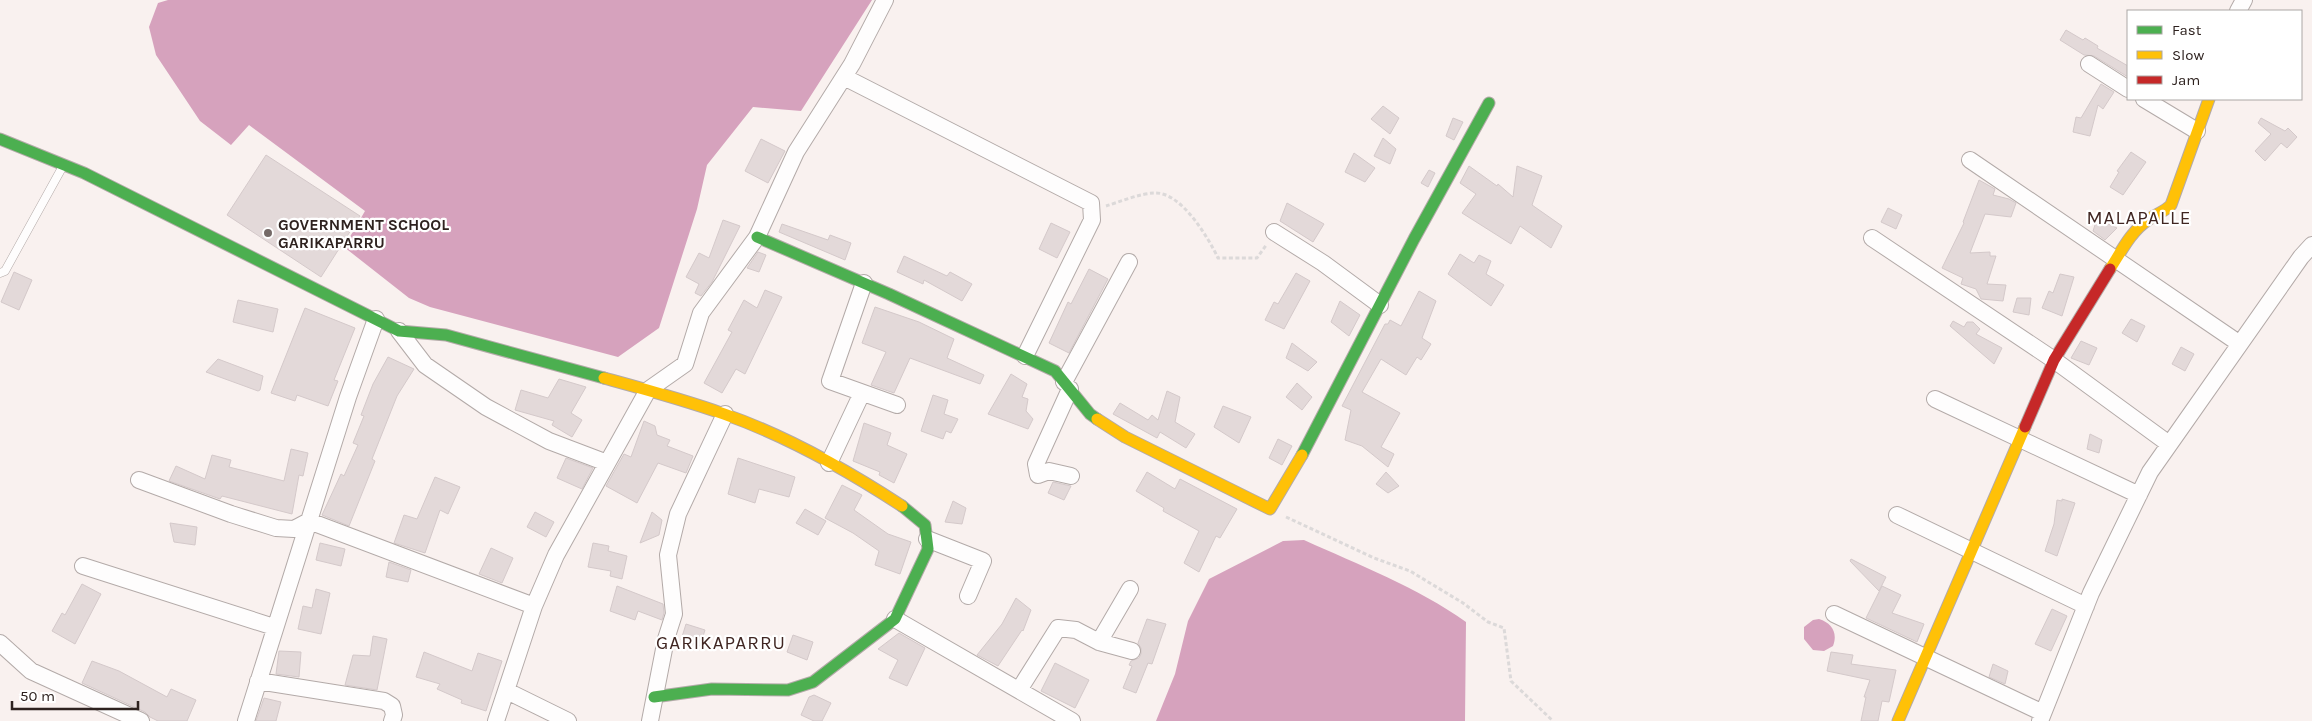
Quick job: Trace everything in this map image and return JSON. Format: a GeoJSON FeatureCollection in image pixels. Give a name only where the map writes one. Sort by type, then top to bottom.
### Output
{"type":"FeatureCollection","features":[{"type":"Feature","properties":{"kind":"street"},"geometry":{"type":"LineString","coordinates":[[496,721],[534,606],[556,555],[648,390],[685,364],[701,313],[757,237],[796,152],[844,76],[885,0]]}},
{"type":"Feature","properties":{"kind":"street"},"geometry":{"type":"LineString","coordinates":[[2089,64],[2127,88]]}},
{"type":"Feature","properties":{"kind":"street"},"geometry":{"type":"LineString","coordinates":[[844,76],[1091,203],[1093,210],[1092,220],[1025,356]]}},
{"type":"Feature","properties":{"kind":"street"},"geometry":{"type":"LineString","coordinates":[[2146,100],[2197,132]]}},
{"type":"Feature","properties":{"kind":"street"},"geometry":{"type":"LineString","coordinates":[[1898,721],[2054,360],[2131,236],[2147,220],[2165,212],[2171,205],[2209,100]]}},
{"type":"Feature","properties":{"kind":"street"},"geometry":{"type":"LineString","coordinates":[[757,237],[864,283],[1055,371],[1090,414],[1126,437],[1270,508],[1292,474],[1380,304],[1489,103]]}},
{"type":"Feature","properties":{"kind":"street"},"geometry":{"type":"LineString","coordinates":[[0,139],[84,172],[399,331],[446,335],[648,390],[725,414],[784,439],[870,485],[925,524],[928,549],[895,619],[813,682],[788,690],[712,689],[654,697]]}},
{"type":"Feature","properties":{"kind":"street"},"geometry":{"type":"LineString","coordinates":[[1970,160],[2240,344]]}},
{"type":"Feature","properties":{"kind":"street"},"geometry":{"type":"LineString","coordinates":[[1274,232],[1323,263],[1380,304]]}},
{"type":"Feature","properties":{"kind":"street"},"geometry":{"type":"LineString","coordinates":[[1872,238],[2054,360],[2170,444]]}},
{"type":"Feature","properties":{"kind":"street"},"geometry":{"type":"LineString","coordinates":[[1834,614],[2041,717],[2086,606],[2150,472],[2312,245]]}},
{"type":"Feature","properties":{"kind":"street"},"geometry":{"type":"LineString","coordinates":[[1071,476],[1049,471],[1038,475],[1036,464],[1067,386],[1129,262]]}},
{"type":"Feature","properties":{"kind":"street"},"geometry":{"type":"LineString","coordinates":[[864,283],[830,381],[897,406]]}},
{"type":"Feature","properties":{"kind":"street"},"geometry":{"type":"LineString","coordinates":[[246,721],[274,627],[348,398],[376,319]]}},
{"type":"Feature","properties":{"kind":"street"},"geometry":{"type":"LineString","coordinates":[[399,331],[425,365],[486,407],[549,442],[607,464]]}},
{"type":"Feature","properties":{"kind":"street"},"geometry":{"type":"LineString","coordinates":[[829,463],[862,393]]}},
{"type":"Feature","properties":{"kind":"street"},"geometry":{"type":"LineString","coordinates":[[1935,398],[2139,495]]}},
{"type":"Feature","properties":{"kind":"street"},"geometry":{"type":"LineString","coordinates":[[650,721],[666,639],[674,614],[668,555],[678,514],[725,414]]}},
{"type":"Feature","properties":{"kind":"street"},"geometry":{"type":"LineString","coordinates":[[139,480],[231,514],[276,528],[294,529],[309,520]]}},
{"type":"Feature","properties":{"kind":"street"},"geometry":{"type":"LineString","coordinates":[[1897,515],[2086,606]]}},
{"type":"Feature","properties":{"kind":"street"},"geometry":{"type":"LineString","coordinates":[[309,520],[534,606]]}},
{"type":"Feature","properties":{"kind":"street"},"geometry":{"type":"LineString","coordinates":[[927,539],[983,561],[968,596]]}},
{"type":"Feature","properties":{"kind":"street"},"geometry":{"type":"LineString","coordinates":[[83,566],[274,627]]}},
{"type":"Feature","properties":{"kind":"street"},"geometry":{"type":"LineString","coordinates":[[1099,642],[1130,589]]}},
{"type":"Feature","properties":{"kind":"street"},"geometry":{"type":"LineString","coordinates":[[895,619],[1072,721]]}},
{"type":"Feature","properties":{"kind":"street"},"geometry":{"type":"LineString","coordinates":[[1019,690],[1058,628],[1076,630],[1099,642],[1132,651]]}},
{"type":"Feature","properties":{"kind":"street"},"geometry":{"type":"LineString","coordinates":[[0,643],[31,671],[140,721]]}},
{"type":"Feature","properties":{"kind":"street"},"geometry":{"type":"LineString","coordinates":[[258,681],[384,701],[392,706],[394,715],[392,721]]}},
{"type":"Feature","properties":{"kind":"street"},"geometry":{"type":"LineString","coordinates":[[507,690],[568,721]]}},
{"type":"Feature","properties":{"kind":"lane"},"geometry":{"type":"LineString","coordinates":[[0,273],[5,271],[64,165]]}},
{"type":"Feature","properties":{"kind":"path"},"geometry":{"type":"LineString","coordinates":[[1093,210],[1156,192],[1178,202],[1209,240],[1218,258],[1257,258],[1274,232]]}},
{"type":"Feature","properties":{"kind":"path"},"geometry":{"type":"LineString","coordinates":[[1270,508],[1374,558],[1410,571],[1463,603],[1488,622],[1504,628],[1510,682],[1553,721]]}},
{"type":"Feature","properties":{"kind":"shaded area"},"geometry":{"type":"Polygon","coordinates":[[[168,0],[872,0],[801,111],[753,107],[707,165],[697,209],[659,328],[618,357],[430,307],[409,298],[344,247],[365,211],[249,125],[231,145],[200,121],[156,55],[149,27],[158,3],[168,0]]]}},
{"type":"Feature","properties":{"kind":"shaded area"},"geometry":{"type":"Polygon","coordinates":[[[1304,540],[1408,587],[1466,622],[1465,721],[1156,721],[1175,674],[1188,621],[1209,579],[1283,541],[1304,540]]]}},
{"type":"Feature","properties":{"kind":"shaded area"},"geometry":{"type":"Polygon","coordinates":[[[1819,619],[1833,629],[1835,637],[1833,646],[1824,651],[1813,650],[1804,639],[1804,627],[1813,620],[1819,619]]]}},
{"type":"Feature","properties":{"kind":"building"},"geometry":{"type":"Polygon","coordinates":[[[2066,30],[2083,40],[2085,38],[2098,46],[2097,48],[2127,65],[2127,76],[2094,56],[2084,55],[2060,40],[2066,30]]]}},
{"type":"Feature","properties":{"kind":"building"},"geometry":{"type":"Polygon","coordinates":[[[2101,84],[2114,92],[2103,109],[2098,105],[2090,136],[2073,132],[2076,117],[2081,118],[2101,84]]]}},
{"type":"Feature","properties":{"kind":"building"},"geometry":{"type":"Polygon","coordinates":[[[1383,106],[1399,118],[1390,134],[1371,119],[1383,106]]]}},
{"type":"Feature","properties":{"kind":"building"},"geometry":{"type":"Polygon","coordinates":[[[1453,118],[1463,122],[1454,140],[1446,136],[1453,118]]]}},
{"type":"Feature","properties":{"kind":"building"},"geometry":{"type":"Polygon","coordinates":[[[2261,118],[2285,131],[2288,128],[2297,137],[2287,148],[2281,143],[2265,161],[2255,151],[2271,134],[2258,123],[2261,118]]]}},
{"type":"Feature","properties":{"kind":"building"},"geometry":{"type":"Polygon","coordinates":[[[1383,138],[1396,149],[1390,164],[1374,156],[1383,138]]]}},
{"type":"Feature","properties":{"kind":"building"},"geometry":{"type":"Polygon","coordinates":[[[761,139],[785,151],[768,183],[745,171],[761,139]]]}},
{"type":"Feature","properties":{"kind":"building"},"geometry":{"type":"Polygon","coordinates":[[[2131,152],[2146,162],[2123,195],[2110,187],[2119,172],[2117,171],[2131,152]]]}},
{"type":"Feature","properties":{"kind":"building"},"geometry":{"type":"Polygon","coordinates":[[[1354,153],[1375,168],[1365,182],[1345,172],[1354,153]]]}},
{"type":"Feature","properties":{"kind":"building"},"geometry":{"type":"Polygon","coordinates":[[[266,155],[360,216],[321,277],[227,215],[266,155]]]}},
{"type":"Feature","properties":{"kind":"building"},"geometry":{"type":"Polygon","coordinates":[[[1469,166],[1497,186],[1498,184],[1513,197],[1517,166],[1542,176],[1532,205],[1562,226],[1551,248],[1520,226],[1511,244],[1462,213],[1476,194],[1460,183],[1469,166]]]}},
{"type":"Feature","properties":{"kind":"building"},"geometry":{"type":"Polygon","coordinates":[[[1429,170],[1435,173],[1428,187],[1421,183],[1429,170]]]}},
{"type":"Feature","properties":{"kind":"building"},"geometry":{"type":"Polygon","coordinates":[[[1979,180],[1995,189],[1993,195],[2016,203],[2011,217],[1985,214],[1970,253],[1990,252],[1990,256],[1996,256],[1987,284],[2006,285],[2003,301],[1981,299],[1976,289],[1961,284],[1963,278],[1942,268],[1964,223],[1979,180]]]}},
{"type":"Feature","properties":{"kind":"building"},"geometry":{"type":"Polygon","coordinates":[[[1287,203],[1324,224],[1313,242],[1280,221],[1287,203]]]}},
{"type":"Feature","properties":{"kind":"building"},"geometry":{"type":"Polygon","coordinates":[[[1888,208],[1902,215],[1896,229],[1881,222],[1888,208]]]}},
{"type":"Feature","properties":{"kind":"building"},"geometry":{"type":"Polygon","coordinates":[[[2097,219],[2117,228],[2105,240],[2093,231],[2097,219]]]}},
{"type":"Feature","properties":{"kind":"building"},"geometry":{"type":"Polygon","coordinates":[[[723,220],[740,226],[712,282],[701,296],[695,293],[699,284],[686,277],[699,253],[709,258],[723,220]]]}},
{"type":"Feature","properties":{"kind":"building"},"geometry":{"type":"Polygon","coordinates":[[[1051,223],[1070,232],[1057,258],[1039,249],[1051,223]]]}},
{"type":"Feature","properties":{"kind":"building"},"geometry":{"type":"Polygon","coordinates":[[[782,224],[828,240],[830,235],[851,243],[845,260],[779,232],[782,224]]]}},
{"type":"Feature","properties":{"kind":"building"},"geometry":{"type":"Polygon","coordinates":[[[758,252],[766,255],[759,272],[747,268],[758,252]]]}},
{"type":"Feature","properties":{"kind":"building"},"geometry":{"type":"Polygon","coordinates":[[[1460,254],[1474,263],[1479,255],[1491,261],[1486,274],[1504,285],[1491,306],[1448,274],[1460,254]]]}},
{"type":"Feature","properties":{"kind":"building"},"geometry":{"type":"Polygon","coordinates":[[[904,256],[947,276],[950,272],[972,284],[962,301],[924,280],[923,284],[897,272],[904,256]]]}},
{"type":"Feature","properties":{"kind":"building"},"geometry":{"type":"Polygon","coordinates":[[[1089,269],[1108,279],[1069,353],[1049,343],[1068,302],[1071,304],[1089,269]]]}},
{"type":"Feature","properties":{"kind":"building"},"geometry":{"type":"Polygon","coordinates":[[[14,272],[32,280],[19,310],[1,302],[14,272]]]}},
{"type":"Feature","properties":{"kind":"building"},"geometry":{"type":"Polygon","coordinates":[[[1296,273],[1310,281],[1284,329],[1265,320],[1274,302],[1278,304],[1296,273]]]}},
{"type":"Feature","properties":{"kind":"building"},"geometry":{"type":"Polygon","coordinates":[[[2060,274],[2074,277],[2062,316],[2042,308],[2049,291],[2053,293],[2060,274]]]}},
{"type":"Feature","properties":{"kind":"building"},"geometry":{"type":"Polygon","coordinates":[[[765,290],[782,297],[745,374],[736,369],[722,393],[704,383],[732,332],[728,330],[744,300],[757,308],[765,290]]]}},
{"type":"Feature","properties":{"kind":"building"},"geometry":{"type":"Polygon","coordinates":[[[1419,291],[1436,301],[1422,338],[1431,344],[1421,360],[1417,357],[1406,375],[1381,359],[1362,392],[1400,413],[1381,447],[1394,454],[1388,467],[1362,446],[1345,440],[1351,410],[1342,406],[1385,324],[1388,324],[1390,320],[1401,326],[1419,291]]]}},
{"type":"Feature","properties":{"kind":"building"},"geometry":{"type":"Polygon","coordinates":[[[2017,298],[2031,298],[2029,315],[2013,312],[2017,298]]]}},
{"type":"Feature","properties":{"kind":"building"},"geometry":{"type":"Polygon","coordinates":[[[238,300],[278,309],[273,332],[233,322],[238,300]]]}},
{"type":"Feature","properties":{"kind":"building"},"geometry":{"type":"Polygon","coordinates":[[[1340,301],[1360,315],[1349,336],[1331,322],[1340,301]]]}},
{"type":"Feature","properties":{"kind":"building"},"geometry":{"type":"Polygon","coordinates":[[[875,307],[919,322],[954,339],[947,358],[984,375],[980,384],[910,358],[894,393],[871,385],[886,352],[862,343],[875,307]]]}},
{"type":"Feature","properties":{"kind":"building"},"geometry":{"type":"Polygon","coordinates":[[[305,308],[355,328],[334,380],[338,381],[328,406],[297,395],[295,401],[271,393],[305,308]]]}},
{"type":"Feature","properties":{"kind":"building"},"geometry":{"type":"Polygon","coordinates":[[[2131,319],[2145,326],[2137,342],[2122,333],[2131,319]]]}},
{"type":"Feature","properties":{"kind":"building"},"geometry":{"type":"Polygon","coordinates":[[[1953,321],[1964,327],[1967,322],[1973,322],[1980,329],[1976,334],[2002,348],[1994,364],[1950,326],[1953,321]]]}},
{"type":"Feature","properties":{"kind":"building"},"geometry":{"type":"Polygon","coordinates":[[[2081,341],[2097,348],[2089,365],[2071,358],[2081,341]]]}},
{"type":"Feature","properties":{"kind":"building"},"geometry":{"type":"Polygon","coordinates":[[[1292,343],[1317,362],[1308,371],[1286,358],[1292,343]]]}},
{"type":"Feature","properties":{"kind":"building"},"geometry":{"type":"Polygon","coordinates":[[[2181,347],[2194,354],[2185,371],[2172,364],[2181,347]]]}},
{"type":"Feature","properties":{"kind":"building"},"geometry":{"type":"Polygon","coordinates":[[[388,357],[414,369],[397,396],[372,459],[375,461],[349,526],[322,515],[341,474],[344,476],[358,445],[353,443],[364,416],[361,415],[373,384],[388,357]]]}},
{"type":"Feature","properties":{"kind":"building"},"geometry":{"type":"Polygon","coordinates":[[[218,359],[263,376],[260,390],[258,391],[206,372],[218,359]]]}},
{"type":"Feature","properties":{"kind":"building"},"geometry":{"type":"Polygon","coordinates":[[[1011,374],[1027,384],[1022,397],[1028,399],[1026,411],[1033,419],[1028,429],[988,414],[1011,374]]]}},
{"type":"Feature","properties":{"kind":"building"},"geometry":{"type":"Polygon","coordinates":[[[559,379],[586,387],[571,413],[582,420],[572,437],[552,425],[554,421],[515,410],[521,390],[548,398],[559,379]]]}},
{"type":"Feature","properties":{"kind":"building"},"geometry":{"type":"Polygon","coordinates":[[[1297,383],[1312,397],[1302,410],[1286,397],[1297,383]]]}},
{"type":"Feature","properties":{"kind":"building"},"geometry":{"type":"Polygon","coordinates":[[[1167,391],[1180,397],[1175,422],[1195,434],[1186,448],[1160,432],[1157,438],[1113,414],[1120,403],[1148,420],[1152,415],[1158,420],[1167,391]]]}},
{"type":"Feature","properties":{"kind":"building"},"geometry":{"type":"Polygon","coordinates":[[[933,395],[948,400],[944,414],[958,419],[951,433],[946,431],[943,439],[921,431],[933,395]]]}},
{"type":"Feature","properties":{"kind":"building"},"geometry":{"type":"Polygon","coordinates":[[[1223,406],[1251,417],[1239,443],[1214,427],[1223,406]]]}},
{"type":"Feature","properties":{"kind":"building"},"geometry":{"type":"Polygon","coordinates":[[[644,421],[655,426],[657,435],[670,440],[667,446],[693,456],[686,473],[658,463],[637,503],[606,486],[624,454],[631,457],[644,421]]]}},
{"type":"Feature","properties":{"kind":"building"},"geometry":{"type":"Polygon","coordinates":[[[864,423],[891,433],[887,445],[907,454],[894,483],[879,475],[880,472],[853,461],[864,423]]]}},
{"type":"Feature","properties":{"kind":"building"},"geometry":{"type":"Polygon","coordinates":[[[2090,434],[2102,440],[2099,453],[2087,449],[2090,434]]]}},
{"type":"Feature","properties":{"kind":"building"},"geometry":{"type":"Polygon","coordinates":[[[1278,439],[1292,446],[1282,465],[1269,458],[1278,439]]]}},
{"type":"Feature","properties":{"kind":"building"},"geometry":{"type":"Polygon","coordinates":[[[291,449],[308,453],[303,476],[299,475],[292,514],[222,496],[220,499],[169,481],[176,466],[205,479],[212,455],[231,460],[229,467],[284,481],[291,449]]]}},
{"type":"Feature","properties":{"kind":"building"},"geometry":{"type":"Polygon","coordinates":[[[566,458],[593,468],[582,489],[557,478],[566,458]]]}},
{"type":"Feature","properties":{"kind":"building"},"geometry":{"type":"Polygon","coordinates":[[[738,458],[795,477],[789,497],[759,489],[755,503],[728,494],[738,458]]]}},
{"type":"Feature","properties":{"kind":"building"},"geometry":{"type":"Polygon","coordinates":[[[1147,472],[1175,489],[1180,479],[1237,509],[1220,538],[1216,536],[1199,572],[1184,563],[1199,531],[1163,511],[1164,508],[1136,491],[1147,472]]]}},
{"type":"Feature","properties":{"kind":"building"},"geometry":{"type":"Polygon","coordinates":[[[1386,472],[1399,486],[1388,493],[1376,484],[1386,472]]]}},
{"type":"Feature","properties":{"kind":"building"},"geometry":{"type":"Polygon","coordinates":[[[435,477],[460,487],[448,514],[440,510],[425,553],[394,543],[404,515],[417,519],[435,477]]]}},
{"type":"Feature","properties":{"kind":"building"},"geometry":{"type":"Polygon","coordinates":[[[1053,482],[1071,486],[1064,500],[1048,493],[1053,482]]]}},
{"type":"Feature","properties":{"kind":"building"},"geometry":{"type":"Polygon","coordinates":[[[842,485],[862,495],[854,510],[888,534],[911,542],[900,574],[875,565],[879,551],[853,533],[825,518],[842,485]]]}},
{"type":"Feature","properties":{"kind":"building"},"geometry":{"type":"Polygon","coordinates":[[[2062,499],[2075,503],[2057,556],[2045,551],[2054,524],[2057,500],[2062,501],[2062,499]]]}},
{"type":"Feature","properties":{"kind":"building"},"geometry":{"type":"Polygon","coordinates":[[[953,501],[966,508],[962,524],[945,522],[953,501]]]}},
{"type":"Feature","properties":{"kind":"building"},"geometry":{"type":"Polygon","coordinates":[[[805,509],[826,521],[818,535],[796,523],[805,509]]]}},
{"type":"Feature","properties":{"kind":"building"},"geometry":{"type":"Polygon","coordinates":[[[535,512],[554,522],[546,537],[527,527],[535,512]]]}},
{"type":"Feature","properties":{"kind":"building"},"geometry":{"type":"Polygon","coordinates":[[[652,512],[662,520],[659,535],[640,543],[652,512]]]}},
{"type":"Feature","properties":{"kind":"building"},"geometry":{"type":"Polygon","coordinates":[[[170,523],[197,527],[195,545],[174,542],[170,523]]]}},
{"type":"Feature","properties":{"kind":"building"},"geometry":{"type":"Polygon","coordinates":[[[320,543],[345,549],[341,566],[316,560],[320,543]]]}},
{"type":"Feature","properties":{"kind":"building"},"geometry":{"type":"Polygon","coordinates":[[[593,543],[609,546],[608,551],[627,556],[622,579],[610,576],[611,571],[588,567],[593,543]]]}},
{"type":"Feature","properties":{"kind":"building"},"geometry":{"type":"Polygon","coordinates":[[[491,548],[513,558],[502,583],[479,574],[491,548]]]}},
{"type":"Feature","properties":{"kind":"building"},"geometry":{"type":"Polygon","coordinates":[[[1851,559],[1886,577],[1879,591],[1850,561],[1851,559]]]}},
{"type":"Feature","properties":{"kind":"building"},"geometry":{"type":"Polygon","coordinates":[[[389,562],[411,570],[408,582],[386,577],[389,562]]]}},
{"type":"Feature","properties":{"kind":"building"},"geometry":{"type":"Polygon","coordinates":[[[82,584],[101,594],[75,644],[52,631],[62,613],[65,615],[82,584]]]}},
{"type":"Feature","properties":{"kind":"building"},"geometry":{"type":"Polygon","coordinates":[[[617,586],[663,604],[664,613],[662,620],[638,611],[635,620],[610,611],[617,586]]]}},
{"type":"Feature","properties":{"kind":"building"},"geometry":{"type":"Polygon","coordinates":[[[1882,586],[1901,595],[1892,613],[1924,624],[1917,642],[1866,618],[1882,586]]]}},
{"type":"Feature","properties":{"kind":"building"},"geometry":{"type":"Polygon","coordinates":[[[316,589],[330,593],[321,634],[298,629],[303,606],[312,608],[316,589]]]}},
{"type":"Feature","properties":{"kind":"building"},"geometry":{"type":"Polygon","coordinates":[[[1016,598],[1031,610],[1023,631],[998,666],[977,655],[1002,624],[1016,598]]]}},
{"type":"Feature","properties":{"kind":"building"},"geometry":{"type":"Polygon","coordinates":[[[2052,609],[2067,616],[2051,651],[2035,644],[2052,609]]]}},
{"type":"Feature","properties":{"kind":"building"},"geometry":{"type":"Polygon","coordinates":[[[1147,619],[1166,624],[1152,664],[1148,663],[1136,693],[1123,688],[1132,666],[1129,665],[1131,661],[1139,658],[1141,654],[1141,648],[1138,643],[1147,619]]]}},
{"type":"Feature","properties":{"kind":"building"},"geometry":{"type":"Polygon","coordinates":[[[686,624],[705,630],[700,646],[681,640],[686,624]]]}},
{"type":"Feature","properties":{"kind":"building"},"geometry":{"type":"Polygon","coordinates":[[[899,633],[925,648],[907,686],[889,678],[898,660],[878,649],[899,633]]]}},
{"type":"Feature","properties":{"kind":"building"},"geometry":{"type":"Polygon","coordinates":[[[793,635],[813,642],[807,660],[787,652],[793,635]]]}},
{"type":"Feature","properties":{"kind":"building"},"geometry":{"type":"Polygon","coordinates":[[[373,636],[387,639],[377,690],[345,685],[353,655],[370,656],[373,636]]]}},
{"type":"Feature","properties":{"kind":"building"},"geometry":{"type":"Polygon","coordinates":[[[279,651],[301,652],[299,677],[276,674],[279,651]]]}},
{"type":"Feature","properties":{"kind":"building"},"geometry":{"type":"Polygon","coordinates":[[[424,652],[472,671],[478,653],[502,661],[486,711],[461,703],[462,700],[437,689],[440,684],[416,677],[424,652]]]}},
{"type":"Feature","properties":{"kind":"building"},"geometry":{"type":"Polygon","coordinates":[[[1831,652],[1853,655],[1851,664],[1896,670],[1889,702],[1882,701],[1878,721],[1861,721],[1866,697],[1864,697],[1870,680],[1827,671],[1831,652]]]}},
{"type":"Feature","properties":{"kind":"building"},"geometry":{"type":"Polygon","coordinates":[[[92,661],[119,671],[167,697],[171,689],[196,700],[187,721],[158,721],[145,712],[82,683],[92,661]]]}},
{"type":"Feature","properties":{"kind":"building"},"geometry":{"type":"Polygon","coordinates":[[[1055,663],[1089,680],[1075,708],[1041,691],[1055,663]]]}},
{"type":"Feature","properties":{"kind":"building"},"geometry":{"type":"Polygon","coordinates":[[[1993,664],[2008,671],[2005,684],[1989,677],[1993,664]]]}},
{"type":"Feature","properties":{"kind":"building"},"geometry":{"type":"Polygon","coordinates":[[[814,695],[831,703],[822,721],[814,721],[801,715],[809,697],[814,695]]]}},
{"type":"Feature","properties":{"kind":"building"},"geometry":{"type":"Polygon","coordinates":[[[264,698],[281,702],[276,721],[256,721],[264,698]]]}},
{"type":"Feature","properties":{"kind":"traffic: fast"},"geometry":{"type":"LineString","coordinates":[[1302,455],[1414,239],[1489,103]]}},
{"type":"Feature","properties":{"kind":"traffic: fast"},"geometry":{"type":"LineString","coordinates":[[0,139],[84,173],[399,331],[446,335],[604,378]]}},
{"type":"Feature","properties":{"kind":"traffic: fast"},"geometry":{"type":"LineString","coordinates":[[757,237],[889,294],[1055,371],[1090,414],[1097,419]]}},
{"type":"Feature","properties":{"kind":"traffic: fast"},"geometry":{"type":"LineString","coordinates":[[654,697],[712,689],[788,690],[813,682],[895,619],[928,549],[925,525],[902,506]]}},
{"type":"Feature","properties":{"kind":"traffic: slow"},"geometry":{"type":"LineString","coordinates":[[2110,269],[2136,230],[2171,205],[2209,100]]}},
{"type":"Feature","properties":{"kind":"traffic: slow"},"geometry":{"type":"LineString","coordinates":[[604,378],[709,409],[771,433],[838,467],[902,506]]}},
{"type":"Feature","properties":{"kind":"traffic: slow"},"geometry":{"type":"LineString","coordinates":[[1097,419],[1125,437],[1270,509],[1302,455]]}},
{"type":"Feature","properties":{"kind":"traffic: slow"},"geometry":{"type":"LineString","coordinates":[[1898,721],[2025,427]]}},
{"type":"Feature","properties":{"kind":"traffic: jam"},"geometry":{"type":"LineString","coordinates":[[2025,427],[2054,360],[2110,269]]}},
{"type":"Feature","properties":{"kind":"place","name":"GOVERNMENT SCHOOL GARIKAPARRU"},"geometry":{"type":"Point","coordinates":[268,233]}},
{"type":"Feature","properties":{"kind":"district","name":"MALAPALLE"},"geometry":{"type":"Point","coordinates":[2139,218]}},
{"type":"Feature","properties":{"kind":"district","name":"GARIKAPARRU"},"geometry":{"type":"Point","coordinates":[721,643]}}]}
